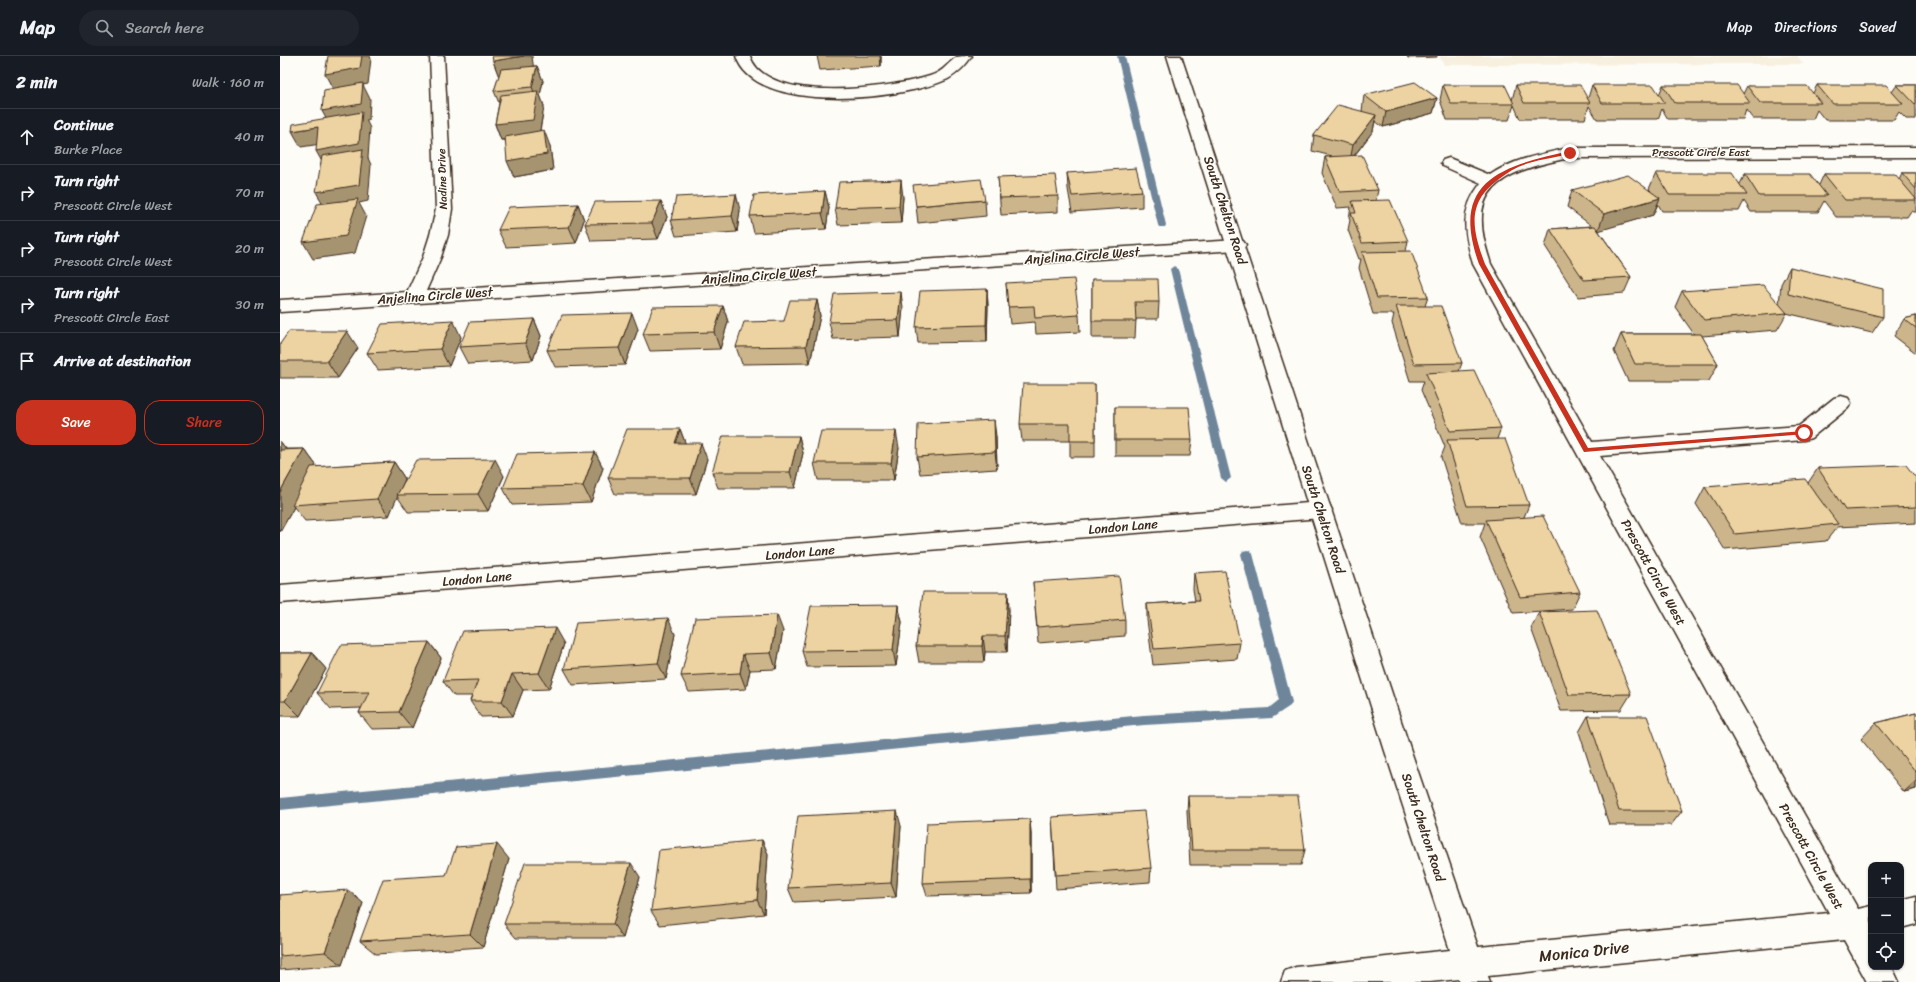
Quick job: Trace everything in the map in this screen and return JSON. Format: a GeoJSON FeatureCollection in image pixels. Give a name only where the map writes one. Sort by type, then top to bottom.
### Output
{"type":"FeatureCollection","features":[{"type":"Feature","properties":{"kind":"street","name":"Nadine Drive"},"geometry":{"type":"LineString","coordinates":[[414,296],[432,257],[439,235],[444,209],[436,56]]}},
{"type":"Feature","properties":{"kind":"street"},"geometry":{"type":"LineString","coordinates":[[743,56],[747,67],[762,79],[777,86],[829,94],[866,93],[911,86],[935,79],[954,69],[965,56]]}},
{"type":"Feature","properties":{"kind":"street","name":"South Chelton Road"},"geometry":{"type":"LineString","coordinates":[[1174,56],[1237,245],[1321,510],[1472,973]]}},
{"type":"Feature","properties":{"kind":"street","name":"Prescott Circle East"},"geometry":{"type":"LineString","coordinates":[[1492,182],[1508,170],[1528,162],[1570,153],[1916,152]]}},
{"type":"Feature","properties":{"kind":"street"},"geometry":{"type":"LineString","coordinates":[[1449,163],[1492,182]]}},
{"type":"Feature","properties":{"kind":"street","name":"Prescott Circle West"},"geometry":{"type":"LineString","coordinates":[[1492,182],[1479,193],[1473,210],[1472,227],[1474,242],[1482,264],[1586,450],[1860,922],[1868,950]]}},
{"type":"Feature","properties":{"kind":"street","name":"Anjelina Circle West"},"geometry":{"type":"LineString","coordinates":[[280,306],[414,296],[1237,245]]}},
{"type":"Feature","properties":{"kind":"street"},"geometry":{"type":"LineString","coordinates":[[1586,450],[1804,433],[1841,403]]}},
{"type":"Feature","properties":{"kind":"street","name":"London Lane"},"geometry":{"type":"LineString","coordinates":[[280,594],[1321,510]]}},
{"type":"Feature","properties":{"kind":"street"},"geometry":{"type":"LineString","coordinates":[[1904,913],[1916,910]]}},
{"type":"Feature","properties":{"kind":"street","name":"Monica Drive"},"geometry":{"type":"LineString","coordinates":[[1296,982],[1472,973],[1860,922]]}},
{"type":"Feature","properties":{"kind":"street"},"geometry":{"type":"LineString","coordinates":[[1877,970],[1884,982]]}},
{"type":"Feature","properties":{"kind":"shaded area"},"geometry":{"type":"Polygon","coordinates":[[[1439,56],[1797,56],[1804,64],[1444,65],[1439,56]]]}},
{"type":"Feature","properties":{"kind":"building"},"geometry":{"type":"Polygon","coordinates":[[[328,56],[362,56],[360,68],[325,74],[328,56]]]}},
{"type":"Feature","properties":{"kind":"building"},"geometry":{"type":"Polygon","coordinates":[[[492,56],[524,56],[493,61],[492,56]]]}},
{"type":"Feature","properties":{"kind":"building"},"geometry":{"type":"Polygon","coordinates":[[[537,66],[532,87],[494,91],[501,69],[537,66]]]}},
{"type":"Feature","properties":{"kind":"building"},"geometry":{"type":"Polygon","coordinates":[[[1415,82],[1437,98],[1386,112],[1364,95],[1415,82]]]}},
{"type":"Feature","properties":{"kind":"building"},"geometry":{"type":"Polygon","coordinates":[[[363,83],[361,104],[322,111],[324,90],[363,83]]]}},
{"type":"Feature","properties":{"kind":"building"},"geometry":{"type":"Polygon","coordinates":[[[1443,85],[1505,85],[1514,104],[1451,104],[1443,85]]]}},
{"type":"Feature","properties":{"kind":"building"},"geometry":{"type":"Polygon","coordinates":[[[1516,85],[1580,85],[1590,103],[1524,103],[1516,85]]]}},
{"type":"Feature","properties":{"kind":"building"},"geometry":{"type":"Polygon","coordinates":[[[1592,85],[1653,85],[1665,103],[1602,103],[1592,85]]]}},
{"type":"Feature","properties":{"kind":"building"},"geometry":{"type":"Polygon","coordinates":[[[1663,85],[1737,85],[1750,103],[1675,103],[1663,85]]]}},
{"type":"Feature","properties":{"kind":"building"},"geometry":{"type":"Polygon","coordinates":[[[1817,85],[1886,85],[1903,104],[1833,104],[1817,85]]]}},
{"type":"Feature","properties":{"kind":"building"},"geometry":{"type":"Polygon","coordinates":[[[1897,85],[1916,85],[1916,104],[1915,104],[1897,85]]]}},
{"type":"Feature","properties":{"kind":"building"},"geometry":{"type":"Polygon","coordinates":[[[1747,86],[1807,86],[1821,103],[1760,103],[1747,86]]]}},
{"type":"Feature","properties":{"kind":"building"},"geometry":{"type":"Polygon","coordinates":[[[538,91],[533,120],[495,124],[501,95],[538,91]]]}},
{"type":"Feature","properties":{"kind":"building"},"geometry":{"type":"Polygon","coordinates":[[[1338,105],[1376,115],[1353,145],[1314,135],[1338,105]]]}},
{"type":"Feature","properties":{"kind":"building"},"geometry":{"type":"Polygon","coordinates":[[[362,112],[359,143],[316,151],[318,127],[292,131],[293,124],[362,112]]]}},
{"type":"Feature","properties":{"kind":"building"},"geometry":{"type":"Polygon","coordinates":[[[544,130],[547,154],[507,161],[505,137],[544,130]]]}},
{"type":"Feature","properties":{"kind":"building"},"geometry":{"type":"Polygon","coordinates":[[[363,149],[359,185],[316,192],[322,156],[363,149]]]}},
{"type":"Feature","properties":{"kind":"building"},"geometry":{"type":"Polygon","coordinates":[[[1362,155],[1378,190],[1340,192],[1325,157],[1362,155]]]}},
{"type":"Feature","properties":{"kind":"building"},"geometry":{"type":"Polygon","coordinates":[[[1136,168],[1142,191],[1072,196],[1067,173],[1136,168]]]}},
{"type":"Feature","properties":{"kind":"building"},"geometry":{"type":"Polygon","coordinates":[[[1656,173],[1732,173],[1747,195],[1669,195],[1656,173]]]}},
{"type":"Feature","properties":{"kind":"building"},"geometry":{"type":"Polygon","coordinates":[[[1902,173],[1916,173],[1916,189],[1902,173]]]}},
{"type":"Feature","properties":{"kind":"building"},"geometry":{"type":"Polygon","coordinates":[[[1745,174],[1810,174],[1827,196],[1759,196],[1745,174]]]}},
{"type":"Feature","properties":{"kind":"building"},"geometry":{"type":"Polygon","coordinates":[[[1824,174],[1895,174],[1916,200],[1845,200],[1824,174]]]}},
{"type":"Feature","properties":{"kind":"building"},"geometry":{"type":"Polygon","coordinates":[[[1055,175],[1058,196],[1000,198],[998,177],[1055,175]]]}},
{"type":"Feature","properties":{"kind":"building"},"geometry":{"type":"Polygon","coordinates":[[[1628,175],[1660,198],[1604,214],[1572,190],[1628,175]]]}},
{"type":"Feature","properties":{"kind":"building"},"geometry":{"type":"Polygon","coordinates":[[[981,179],[985,200],[916,206],[913,185],[981,179]]]}},
{"type":"Feature","properties":{"kind":"building"},"geometry":{"type":"Polygon","coordinates":[[[901,180],[899,206],[835,208],[839,182],[901,180]]]}},
{"type":"Feature","properties":{"kind":"building"},"geometry":{"type":"Polygon","coordinates":[[[825,191],[822,213],[750,216],[754,195],[825,191]]]}},
{"type":"Feature","properties":{"kind":"building"},"geometry":{"type":"Polygon","coordinates":[[[736,194],[732,216],[671,220],[676,197],[736,194]]]}},
{"type":"Feature","properties":{"kind":"building"},"geometry":{"type":"Polygon","coordinates":[[[358,199],[346,236],[303,242],[317,204],[358,199]]]}},
{"type":"Feature","properties":{"kind":"building"},"geometry":{"type":"Polygon","coordinates":[[[1390,200],[1408,241],[1362,243],[1351,213],[1356,213],[1352,201],[1390,200]]]}},
{"type":"Feature","properties":{"kind":"building"},"geometry":{"type":"Polygon","coordinates":[[[661,201],[652,223],[585,224],[595,202],[661,201]]]}},
{"type":"Feature","properties":{"kind":"building"},"geometry":{"type":"Polygon","coordinates":[[[578,204],[569,227],[498,230],[509,207],[578,204]]]}},
{"type":"Feature","properties":{"kind":"building"},"geometry":{"type":"Polygon","coordinates":[[[1595,226],[1631,277],[1584,280],[1550,229],[1595,226]]]}},
{"type":"Feature","properties":{"kind":"building"},"geometry":{"type":"Polygon","coordinates":[[[1411,251],[1428,297],[1377,298],[1362,252],[1411,251]]]}},
{"type":"Feature","properties":{"kind":"building"},"geometry":{"type":"Polygon","coordinates":[[[1790,267],[1883,289],[1883,317],[1788,294],[1790,267]]]}},
{"type":"Feature","properties":{"kind":"building"},"geometry":{"type":"Polygon","coordinates":[[[1074,279],[1079,315],[1035,318],[1034,306],[1008,307],[1006,283],[1074,279]]]}},
{"type":"Feature","properties":{"kind":"building"},"geometry":{"type":"Polygon","coordinates":[[[1092,279],[1158,279],[1159,302],[1135,302],[1136,321],[1092,321],[1092,279]]]}},
{"type":"Feature","properties":{"kind":"building"},"geometry":{"type":"Polygon","coordinates":[[[1763,285],[1787,313],[1704,320],[1682,291],[1763,285]]]}},
{"type":"Feature","properties":{"kind":"building"},"geometry":{"type":"Polygon","coordinates":[[[987,289],[986,325],[916,327],[920,291],[987,289]]]}},
{"type":"Feature","properties":{"kind":"building"},"geometry":{"type":"Polygon","coordinates":[[[901,292],[898,320],[829,322],[834,294],[901,292]]]}},
{"type":"Feature","properties":{"kind":"building"},"geometry":{"type":"Polygon","coordinates":[[[790,300],[817,300],[806,346],[736,347],[744,322],[784,321],[790,300]]]}},
{"type":"Feature","properties":{"kind":"building"},"geometry":{"type":"Polygon","coordinates":[[[723,306],[714,332],[643,334],[653,307],[723,306]]]}},
{"type":"Feature","properties":{"kind":"building"},"geometry":{"type":"Polygon","coordinates":[[[1396,306],[1441,306],[1462,363],[1414,364],[1396,306]]]}},
{"type":"Feature","properties":{"kind":"building"},"geometry":{"type":"Polygon","coordinates":[[[632,313],[619,348],[547,350],[562,315],[632,313]]]}},
{"type":"Feature","properties":{"kind":"building"},"geometry":{"type":"Polygon","coordinates":[[[1916,316],[1916,328],[1904,319],[1916,316]]]}},
{"type":"Feature","properties":{"kind":"building"},"geometry":{"type":"Polygon","coordinates":[[[534,319],[525,343],[459,347],[470,322],[534,319]]]}},
{"type":"Feature","properties":{"kind":"building"},"geometry":{"type":"Polygon","coordinates":[[[453,320],[440,349],[367,353],[382,324],[453,320]]]}},
{"type":"Feature","properties":{"kind":"building"},"geometry":{"type":"Polygon","coordinates":[[[289,331],[347,331],[327,361],[280,361],[280,344],[289,331]]]}},
{"type":"Feature","properties":{"kind":"building"},"geometry":{"type":"Polygon","coordinates":[[[1621,334],[1701,334],[1718,364],[1635,364],[1621,334]]]}},
{"type":"Feature","properties":{"kind":"building"},"geometry":{"type":"Polygon","coordinates":[[[1474,370],[1501,428],[1450,431],[1426,373],[1474,370]]]}},
{"type":"Feature","properties":{"kind":"building"},"geometry":{"type":"Polygon","coordinates":[[[1023,384],[1095,384],[1095,441],[1070,441],[1070,424],[1020,424],[1023,384]]]}},
{"type":"Feature","properties":{"kind":"building"},"geometry":{"type":"Polygon","coordinates":[[[1115,407],[1189,407],[1192,440],[1115,440],[1115,407]]]}},
{"type":"Feature","properties":{"kind":"building"},"geometry":{"type":"Polygon","coordinates":[[[994,420],[995,452],[917,457],[918,424],[994,420]]]}},
{"type":"Feature","properties":{"kind":"building"},"geometry":{"type":"Polygon","coordinates":[[[627,429],[680,429],[675,443],[701,443],[690,478],[608,478],[627,429]]]}},
{"type":"Feature","properties":{"kind":"building"},"geometry":{"type":"Polygon","coordinates":[[[821,431],[896,431],[891,463],[814,463],[821,431]]]}},
{"type":"Feature","properties":{"kind":"building"},"geometry":{"type":"Polygon","coordinates":[[[723,436],[799,436],[790,472],[712,472],[723,436]]]}},
{"type":"Feature","properties":{"kind":"building"},"geometry":{"type":"Polygon","coordinates":[[[1505,439],[1529,505],[1467,506],[1447,440],[1505,439]]]}},
{"type":"Feature","properties":{"kind":"building"},"geometry":{"type":"Polygon","coordinates":[[[304,449],[280,492],[280,450],[304,449]]]}},
{"type":"Feature","properties":{"kind":"building"},"geometry":{"type":"Polygon","coordinates":[[[595,452],[583,486],[503,488],[517,454],[595,452]]]}},
{"type":"Feature","properties":{"kind":"building"},"geometry":{"type":"Polygon","coordinates":[[[495,459],[478,494],[397,495],[416,460],[495,459]]]}},
{"type":"Feature","properties":{"kind":"building"},"geometry":{"type":"Polygon","coordinates":[[[394,462],[377,499],[292,505],[311,467],[394,462]]]}},
{"type":"Feature","properties":{"kind":"building"},"geometry":{"type":"Polygon","coordinates":[[[1906,465],[1916,478],[1916,507],[1845,510],[1818,468],[1906,465]]]}},
{"type":"Feature","properties":{"kind":"building"},"geometry":{"type":"Polygon","coordinates":[[[1805,479],[1838,524],[1735,534],[1705,487],[1805,479]]]}},
{"type":"Feature","properties":{"kind":"building"},"geometry":{"type":"Polygon","coordinates":[[[1543,516],[1580,592],[1520,597],[1486,520],[1543,516]]]}},
{"type":"Feature","properties":{"kind":"building"},"geometry":{"type":"Polygon","coordinates":[[[1225,571],[1240,643],[1154,649],[1147,604],[1199,601],[1194,573],[1225,571]]]}},
{"type":"Feature","properties":{"kind":"building"},"geometry":{"type":"Polygon","coordinates":[[[1119,576],[1125,620],[1037,627],[1033,582],[1119,576]]]}},
{"type":"Feature","properties":{"kind":"building"},"geometry":{"type":"Polygon","coordinates":[[[923,592],[1008,592],[1005,636],[983,636],[982,646],[916,646],[923,592]]]}},
{"type":"Feature","properties":{"kind":"building"},"geometry":{"type":"Polygon","coordinates":[[[898,605],[893,650],[802,651],[811,606],[898,605]]]}},
{"type":"Feature","properties":{"kind":"building"},"geometry":{"type":"Polygon","coordinates":[[[1597,610],[1631,694],[1569,695],[1539,612],[1597,610]]]}},
{"type":"Feature","properties":{"kind":"building"},"geometry":{"type":"Polygon","coordinates":[[[777,615],[771,653],[743,654],[740,673],[681,676],[695,618],[777,615]]]}},
{"type":"Feature","properties":{"kind":"building"},"geometry":{"type":"Polygon","coordinates":[[[668,618],[658,663],[564,669],[576,623],[668,618]]]}},
{"type":"Feature","properties":{"kind":"building"},"geometry":{"type":"Polygon","coordinates":[[[555,628],[539,673],[512,674],[502,701],[470,701],[478,680],[443,681],[463,631],[555,628]]]}},
{"type":"Feature","properties":{"kind":"building"},"geometry":{"type":"Polygon","coordinates":[[[429,642],[399,712],[359,713],[369,692],[317,693],[341,645],[429,642]]]}},
{"type":"Feature","properties":{"kind":"building"},"geometry":{"type":"Polygon","coordinates":[[[280,653],[312,653],[285,701],[280,701],[280,653]]]}},
{"type":"Feature","properties":{"kind":"building"},"geometry":{"type":"Polygon","coordinates":[[[1916,713],[1916,772],[1876,723],[1916,713]]]}},
{"type":"Feature","properties":{"kind":"building"},"geometry":{"type":"Polygon","coordinates":[[[1588,716],[1647,716],[1682,811],[1619,811],[1588,716]]]}},
{"type":"Feature","properties":{"kind":"building"},"geometry":{"type":"Polygon","coordinates":[[[1188,796],[1298,796],[1305,850],[1192,850],[1188,796]]]}},
{"type":"Feature","properties":{"kind":"building"},"geometry":{"type":"Polygon","coordinates":[[[897,811],[891,883],[788,888],[798,816],[897,811]]]}},
{"type":"Feature","properties":{"kind":"building"},"geometry":{"type":"Polygon","coordinates":[[[1144,811],[1151,868],[1056,875],[1052,817],[1144,811]]]}},
{"type":"Feature","properties":{"kind":"building"},"geometry":{"type":"Polygon","coordinates":[[[1030,819],[1030,879],[923,883],[927,823],[1030,819]]]}},
{"type":"Feature","properties":{"kind":"building"},"geometry":{"type":"Polygon","coordinates":[[[762,840],[757,900],[651,911],[659,850],[762,840]]]}},
{"type":"Feature","properties":{"kind":"building"},"geometry":{"type":"Polygon","coordinates":[[[497,844],[470,934],[360,941],[383,879],[446,875],[456,847],[497,844]]]}},
{"type":"Feature","properties":{"kind":"building"},"geometry":{"type":"Polygon","coordinates":[[[525,863],[631,863],[613,924],[504,924],[525,863]]]}},
{"type":"Feature","properties":{"kind":"building"},"geometry":{"type":"Polygon","coordinates":[[[348,890],[325,952],[280,956],[280,895],[348,890]]]}},
{"type":"Feature","properties":{"kind":"waterway"},"geometry":{"type":"LineString","coordinates":[[1121,56],[1162,225]]}},
{"type":"Feature","properties":{"kind":"waterway"},"geometry":{"type":"LineString","coordinates":[[1174,269],[1226,478]]}},
{"type":"Feature","properties":{"kind":"waterway"},"geometry":{"type":"LineString","coordinates":[[280,804],[1144,720],[1272,713],[1286,702],[1247,554]]}},
{"type":"Feature","properties":{"kind":"route"},"geometry":{"type":"LineString","coordinates":[[1570,153],[1528,162],[1508,170],[1492,182],[1479,193],[1473,210],[1472,227],[1474,242],[1482,264],[1586,450],[1804,433]]}}]}
